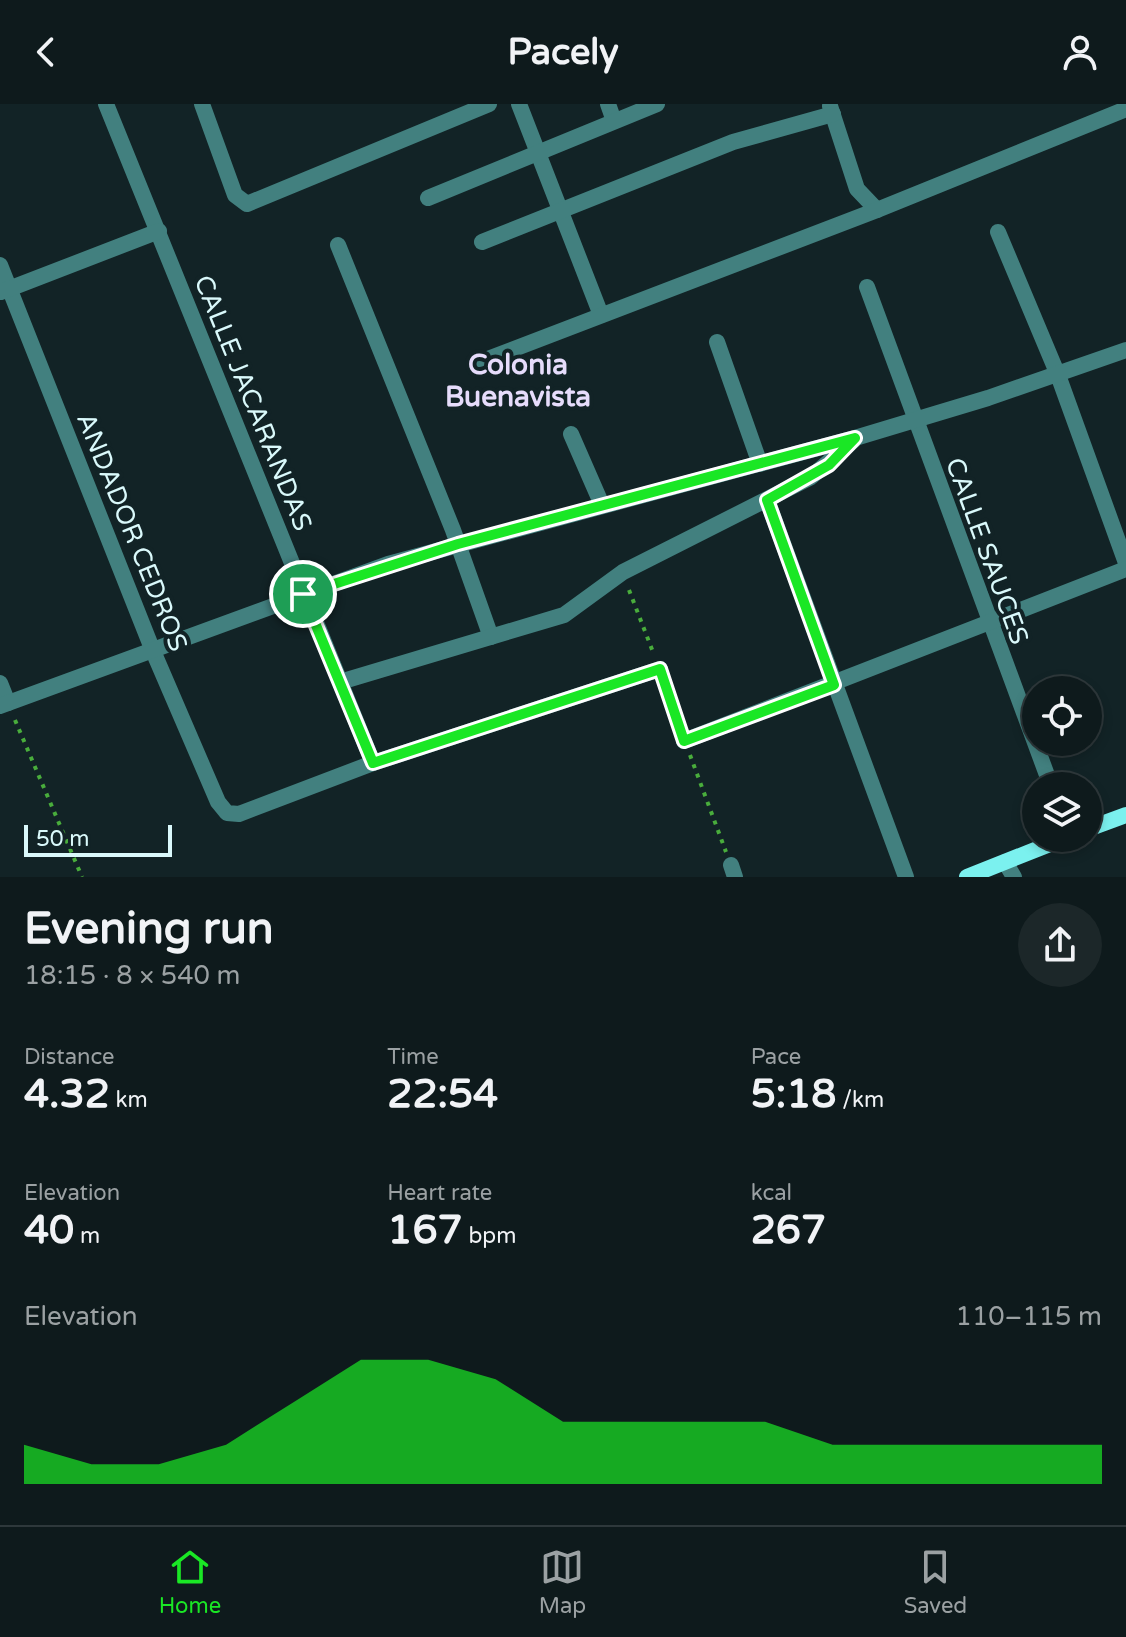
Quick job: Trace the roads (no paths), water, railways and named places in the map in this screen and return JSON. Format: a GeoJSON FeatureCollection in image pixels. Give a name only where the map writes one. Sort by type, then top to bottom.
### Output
{"type":"FeatureCollection","features":[{"type":"Feature","properties":{"kind":"main road"},"geometry":{"type":"LineString","coordinates":[[1102,824],[1126,815]]}},
{"type":"Feature","properties":{"kind":"main road"},"geometry":{"type":"LineString","coordinates":[[967,877],[1010,870],[1041,852]]}},
{"type":"Feature","properties":{"kind":"street","name":"CALLE JACARANDAS"},"geometry":{"type":"LineString","coordinates":[[106,104],[373,763]]}},
{"type":"Feature","properties":{"kind":"street"},"geometry":{"type":"LineString","coordinates":[[202,104],[235,195],[247,204],[489,104]]}},
{"type":"Feature","properties":{"kind":"street"},"geometry":{"type":"LineString","coordinates":[[519,104],[601,315]]}},
{"type":"Feature","properties":{"kind":"street"},"geometry":{"type":"LineString","coordinates":[[608,104],[614,121]]}},
{"type":"Feature","properties":{"kind":"street"},"geometry":{"type":"LineString","coordinates":[[428,198],[657,104]]}},
{"type":"Feature","properties":{"kind":"street"},"geometry":{"type":"LineString","coordinates":[[482,242],[733,142],[831,109],[857,189],[877,210]]}},
{"type":"Feature","properties":{"kind":"street"},"geometry":{"type":"LineString","coordinates":[[480,362],[877,210],[1126,109]]}},
{"type":"Feature","properties":{"kind":"street"},"geometry":{"type":"LineString","coordinates":[[5,291],[159,231]]}},
{"type":"Feature","properties":{"kind":"street"},"geometry":{"type":"LineString","coordinates":[[684,741],[834,685],[1126,566],[1058,375],[998,232]]}},
{"type":"Feature","properties":{"kind":"street"},"geometry":{"type":"LineString","coordinates":[[338,245],[458,544],[491,637]]}},
{"type":"Feature","properties":{"kind":"street","name":"ANDADOR CEDROS"},"geometry":{"type":"LineString","coordinates":[[0,265],[5,291],[218,802],[227,813],[239,814],[373,763]]}},
{"type":"Feature","properties":{"kind":"street","name":"CALLE SAUCES"},"geometry":{"type":"LineString","coordinates":[[867,287],[913,421],[1046,772]]}},
{"type":"Feature","properties":{"kind":"street"},"geometry":{"type":"LineString","coordinates":[[717,342],[760,464]]}},
{"type":"Feature","properties":{"kind":"street"},"geometry":{"type":"LineString","coordinates":[[0,683],[4,704],[303,594],[458,544],[855,438],[1058,375],[1126,350]]}},
{"type":"Feature","properties":{"kind":"street"},"geometry":{"type":"LineString","coordinates":[[571,434],[602,505]]}},
{"type":"Feature","properties":{"kind":"street"},"geometry":{"type":"LineString","coordinates":[[340,682],[564,615],[623,572],[767,500],[829,465],[855,438]]}},
{"type":"Feature","properties":{"kind":"street"},"geometry":{"type":"LineString","coordinates":[[767,500],[906,877]]}},
{"type":"Feature","properties":{"kind":"street"},"geometry":{"type":"LineString","coordinates":[[373,763],[660,669]]}},
{"type":"Feature","properties":{"kind":"district","name":"Colonia Buenavista"},"geometry":{"type":"Point","coordinates":[518,381]}}]}
